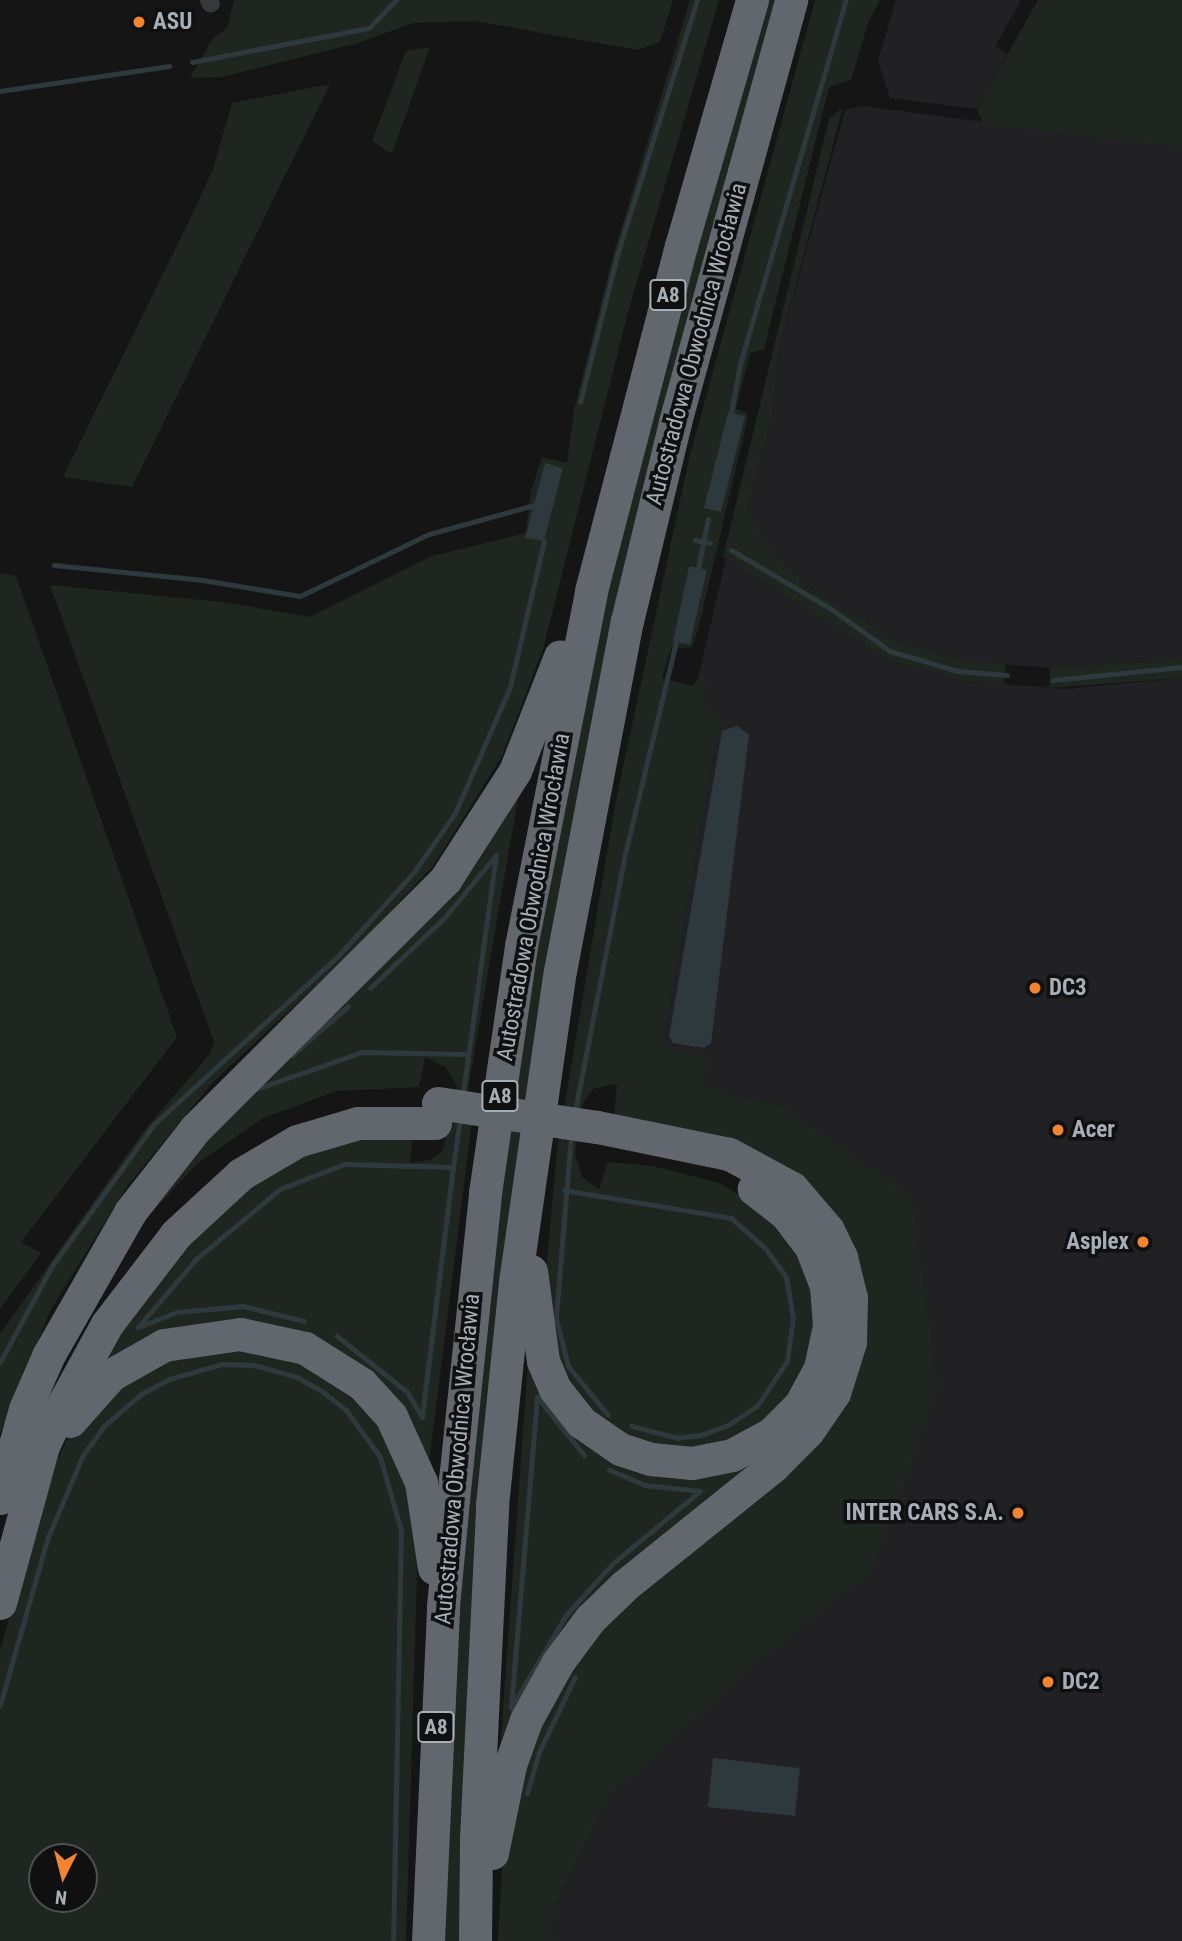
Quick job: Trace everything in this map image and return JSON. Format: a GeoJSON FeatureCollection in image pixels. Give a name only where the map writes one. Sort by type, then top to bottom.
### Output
{"type":"FeatureCollection","features":[{"type":"Feature","properties":{"kind":"highway","name":"Autostradowa Obwodnica Wrocławia"},"geometry":{"type":"LineString","coordinates":[[428,1941],[443,1606],[478,1258],[521,946],[592,591],[681,246],[752,0]]}},
{"type":"Feature","properties":{"kind":"highway","name":"Autostradowa Obwodnica Wrocławia"},"geometry":{"type":"LineString","coordinates":[[475,1941],[475,1846],[492,1505],[527,1196],[560,971],[627,621],[675,422],[791,0]]}},
{"type":"Feature","properties":{"kind":"highway"},"geometry":{"type":"LineString","coordinates":[[0,1603],[14,1499],[12,1462],[31,1394],[65,1321],[138,1201],[214,1109],[420,909],[483,826],[528,744],[562,650],[592,591]]}},
{"type":"Feature","properties":{"kind":"highway"},"geometry":{"type":"LineString","coordinates":[[12,1462],[66,1354],[109,1286],[167,1214],[217,1166],[275,1129],[330,1108],[368,1101],[596,1137],[729,1154],[792,1188],[822,1221],[841,1257],[851,1298],[850,1342],[834,1393],[808,1431],[773,1466],[624,1586],[590,1619],[558,1662],[526,1720],[510,1765],[475,1941]]}},
{"type":"Feature","properties":{"kind":"highway"},"geometry":{"type":"LineString","coordinates":[[14,1499],[107,1324],[164,1247],[219,1191],[273,1153],[323,1131],[437,1113]]}},
{"type":"Feature","properties":{"kind":"highway"},"geometry":{"type":"LineString","coordinates":[[527,1196],[540,1347],[555,1389],[581,1422],[628,1452],[680,1463],[732,1454],[771,1434],[800,1405],[824,1355],[828,1300],[811,1247],[776,1204],[741,1182],[596,1137]]}},
{"type":"Feature","properties":{"kind":"highway"},"geometry":{"type":"LineString","coordinates":[[14,1499],[77,1411],[130,1362],[164,1345],[197,1337],[270,1338],[305,1348],[346,1372],[391,1416],[421,1482],[443,1606]]}},
{"type":"Feature","properties":{"kind":"shaded area"},"geometry":{"type":"Polygon","coordinates":[[[234,0],[673,0],[660,42],[638,50],[474,21],[413,23],[358,43],[222,77],[190,78],[213,38],[227,28],[234,0]]]}},
{"type":"Feature","properties":{"kind":"shaded area"},"geometry":{"type":"Polygon","coordinates":[[[690,0],[719,0],[628,312],[543,649],[502,756],[434,865],[356,948],[213,1082],[128,1185],[50,1311],[0,1434],[0,1334],[143,1132],[209,1055],[214,1042],[50,585],[222,602],[310,617],[432,556],[526,533],[531,491],[542,457],[567,463],[574,410],[613,256],[690,0]]]}},
{"type":"Feature","properties":{"kind":"shaded area"},"geometry":{"type":"Polygon","coordinates":[[[764,0],[777,0],[592,719],[459,1941],[445,1941],[456,1633],[474,1399],[531,971],[619,536],[764,0]]]}},
{"type":"Feature","properties":{"kind":"shaded area"},"geometry":{"type":"Polygon","coordinates":[[[815,0],[880,0],[868,23],[851,80],[829,87],[764,349],[750,353],[736,409],[747,413],[747,420],[698,630],[692,647],[671,649],[662,678],[693,686],[699,676],[708,680],[701,697],[724,723],[717,731],[663,1038],[670,1049],[706,1056],[703,1088],[783,1107],[911,1197],[938,1388],[872,1572],[752,1668],[607,1798],[554,1908],[553,1941],[498,1941],[503,1851],[511,1801],[529,1742],[560,1680],[591,1636],[638,1587],[776,1474],[782,1475],[818,1439],[846,1399],[863,1344],[865,1308],[858,1264],[839,1223],[818,1195],[792,1171],[748,1147],[705,1133],[614,1115],[617,1085],[613,1084],[593,1089],[583,1103],[575,1154],[582,1177],[599,1189],[608,1162],[653,1166],[719,1183],[771,1214],[795,1241],[814,1286],[817,1332],[809,1364],[785,1404],[748,1435],[704,1450],[650,1448],[604,1427],[574,1398],[552,1355],[543,1303],[557,1151],[616,800],[689,459],[815,0]],[[728,412],[705,508],[721,512],[744,417],[728,412]],[[689,566],[673,641],[690,645],[707,570],[689,566]]]}},
{"type":"Feature","properties":{"kind":"shaded area"},"geometry":{"type":"Polygon","coordinates":[[[896,0],[1021,0],[995,46],[1007,54],[977,109],[890,98],[878,61],[896,0]]]}},
{"type":"Feature","properties":{"kind":"shaded area"},"geometry":{"type":"Polygon","coordinates":[[[1038,0],[1182,0],[1182,148],[983,124],[977,109],[1038,0]]]}},
{"type":"Feature","properties":{"kind":"shaded area"},"geometry":{"type":"Polygon","coordinates":[[[430,47],[393,151],[390,153],[372,141],[406,51],[430,47]]]}},
{"type":"Feature","properties":{"kind":"shaded area"},"geometry":{"type":"Polygon","coordinates":[[[330,84],[132,487],[63,477],[213,169],[232,103],[330,84]]]}},
{"type":"Feature","properties":{"kind":"shaded area"},"geometry":{"type":"Polygon","coordinates":[[[863,106],[1182,148],[1182,659],[1050,668],[959,660],[895,640],[807,586],[771,548],[747,510],[773,414],[779,349],[845,110],[863,106]]]}},
{"type":"Feature","properties":{"kind":"shaded area"},"geometry":{"type":"Polygon","coordinates":[[[843,107],[779,349],[773,414],[747,510],[771,548],[807,586],[895,640],[959,660],[1006,664],[1004,684],[964,681],[888,660],[723,557],[829,119],[843,107]]]}},
{"type":"Feature","properties":{"kind":"shaded area"},"geometry":{"type":"Polygon","coordinates":[[[728,412],[745,416],[721,512],[704,508],[728,412]]]}},
{"type":"Feature","properties":{"kind":"shaded area"},"geometry":{"type":"Polygon","coordinates":[[[545,463],[563,468],[544,541],[525,538],[545,463]]]}},
{"type":"Feature","properties":{"kind":"shaded area"},"geometry":{"type":"Polygon","coordinates":[[[726,559],[888,660],[964,681],[1065,689],[1182,678],[1182,1941],[553,1941],[554,1908],[607,1798],[752,1668],[872,1572],[783,1107],[624,1070],[697,682],[726,559]]]}},
{"type":"Feature","properties":{"kind":"shaded area"},"geometry":{"type":"Polygon","coordinates":[[[689,566],[707,570],[690,645],[673,641],[689,566]]]}},
{"type":"Feature","properties":{"kind":"shaded area"},"geometry":{"type":"Polygon","coordinates":[[[0,573],[16,576],[177,1037],[21,1242],[41,1253],[0,1309],[0,573]]]}},
{"type":"Feature","properties":{"kind":"shaded area"},"geometry":{"type":"Polygon","coordinates":[[[1182,659],[1182,678],[1049,688],[1050,668],[1182,659]]]}},
{"type":"Feature","properties":{"kind":"shaded area"},"geometry":{"type":"Polygon","coordinates":[[[737,726],[749,735],[711,1043],[704,1048],[673,1043],[669,1036],[722,731],[737,726]]]}},
{"type":"Feature","properties":{"kind":"shaded area"},"geometry":{"type":"Polygon","coordinates":[[[521,780],[467,1095],[475,1097],[429,1463],[299,1334],[94,1374],[119,1324],[218,1206],[321,1142],[413,1135],[410,1163],[430,1160],[443,1150],[457,1085],[445,1067],[425,1057],[419,1087],[337,1091],[263,1118],[198,1163],[132,1233],[123,1236],[521,780]]]}},
{"type":"Feature","properties":{"kind":"shaded area"},"geometry":{"type":"Polygon","coordinates":[[[616,1137],[728,1161],[761,1176],[795,1202],[820,1235],[836,1272],[843,1312],[839,1351],[820,1399],[790,1437],[758,1467],[755,1464],[615,1578],[571,1626],[537,1677],[500,1752],[528,1361],[561,1419],[593,1447],[631,1467],[683,1474],[738,1463],[783,1432],[818,1386],[833,1341],[835,1305],[828,1271],[793,1210],[743,1175],[694,1158],[615,1144],[616,1137]]]}},
{"type":"Feature","properties":{"kind":"shaded area"},"geometry":{"type":"Polygon","coordinates":[[[263,1349],[336,1378],[399,1450],[418,1538],[406,1941],[0,1941],[0,1651],[47,1481],[67,1440],[99,1399],[165,1358],[263,1349]]]}},
{"type":"Feature","properties":{"kind":"shaded area"},"geometry":{"type":"Polygon","coordinates":[[[713,1758],[800,1768],[795,1816],[708,1807],[713,1758]]]}},
{"type":"Feature","properties":{"kind":"waterway"},"geometry":{"type":"LineString","coordinates":[[192,62],[369,28],[396,0]]}},
{"type":"Feature","properties":{"kind":"waterway"},"geometry":{"type":"LineString","coordinates":[[580,402],[618,252],[697,0]]}},
{"type":"Feature","properties":{"kind":"waterway"},"geometry":{"type":"LineString","coordinates":[[731,413],[740,364],[846,0]]}},
{"type":"Feature","properties":{"kind":"waterway"},"geometry":{"type":"LineString","coordinates":[[0,91],[169,66]]}},
{"type":"Feature","properties":{"kind":"waterway"},"geometry":{"type":"LineString","coordinates":[[54,565],[203,580],[300,596],[429,534],[538,504]]}},
{"type":"Feature","properties":{"kind":"waterway"},"geometry":{"type":"LineString","coordinates":[[698,568],[708,519]]}},
{"type":"Feature","properties":{"kind":"waterway"},"geometry":{"type":"LineString","coordinates":[[695,540],[710,543]]}},
{"type":"Feature","properties":{"kind":"waterway"},"geometry":{"type":"LineString","coordinates":[[0,1362],[52,1266],[154,1124],[338,956],[414,872],[455,813],[510,687],[544,541]]}},
{"type":"Feature","properties":{"kind":"waterway"},"geometry":{"type":"LineString","coordinates":[[731,550],[831,609],[890,651],[958,671],[1007,675]]}},
{"type":"Feature","properties":{"kind":"waterway"},"geometry":{"type":"LineString","coordinates":[[575,1111],[625,854],[676,642]]}},
{"type":"Feature","properties":{"kind":"waterway"},"geometry":{"type":"LineString","coordinates":[[1053,680],[1182,667]]}},
{"type":"Feature","properties":{"kind":"waterway"},"geometry":{"type":"LineString","coordinates":[[370,988],[444,918],[496,855],[463,1094]]}},
{"type":"Feature","properties":{"kind":"waterway"},"geometry":{"type":"LineString","coordinates":[[292,1055],[348,1006]]}},
{"type":"Feature","properties":{"kind":"waterway"},"geometry":{"type":"LineString","coordinates":[[256,1089],[362,1052],[468,1054]]}},
{"type":"Feature","properties":{"kind":"waterway"},"geometry":{"type":"LineString","coordinates":[[453,1167],[460,1118]]}},
{"type":"Feature","properties":{"kind":"waterway"},"geometry":{"type":"LineString","coordinates":[[571,1135],[556,1318],[568,1366],[608,1415]]}},
{"type":"Feature","properties":{"kind":"waterway"},"geometry":{"type":"LineString","coordinates":[[304,1321],[243,1306],[177,1312],[138,1327],[196,1259],[280,1189],[344,1164],[453,1167],[422,1417],[407,1392],[337,1336]]}},
{"type":"Feature","properties":{"kind":"waterway"},"geometry":{"type":"LineString","coordinates":[[564,1190],[731,1218],[765,1248],[786,1277],[793,1318],[787,1361],[757,1406],[728,1425],[701,1435],[678,1438],[632,1426]]}},
{"type":"Feature","properties":{"kind":"waterway"},"geometry":{"type":"LineString","coordinates":[[0,1705],[48,1537],[83,1455],[104,1426],[141,1394],[169,1379],[222,1364],[254,1365],[297,1377],[323,1392],[346,1410],[380,1457],[401,1530],[393,1941]]}},
{"type":"Feature","properties":{"kind":"waterway"},"geometry":{"type":"LineString","coordinates":[[584,1455],[537,1397],[511,1708],[566,1615],[613,1563],[700,1491],[645,1485],[609,1470]]}},
{"type":"Feature","properties":{"kind":"waterway"},"geometry":{"type":"LineString","coordinates":[[527,1793],[539,1752],[575,1677]]}},
{"type":"Feature","properties":{"kind":"place","name":"ASU"},"geometry":{"type":"Point","coordinates":[139,22]}},
{"type":"Feature","properties":{"kind":"place","name":"DC3"},"geometry":{"type":"Point","coordinates":[1035,988]}},
{"type":"Feature","properties":{"kind":"place","name":"Acer"},"geometry":{"type":"Point","coordinates":[1058,1130]}},
{"type":"Feature","properties":{"kind":"place","name":"Asplex"},"geometry":{"type":"Point","coordinates":[1143,1242]}},
{"type":"Feature","properties":{"kind":"place","name":"INTER CARS S.A."},"geometry":{"type":"Point","coordinates":[1018,1513]}},
{"type":"Feature","properties":{"kind":"place","name":"DC2"},"geometry":{"type":"Point","coordinates":[1048,1682]}}]}
